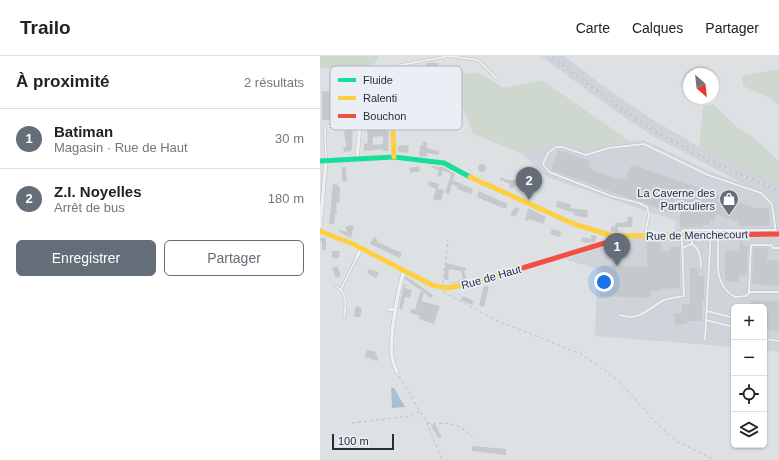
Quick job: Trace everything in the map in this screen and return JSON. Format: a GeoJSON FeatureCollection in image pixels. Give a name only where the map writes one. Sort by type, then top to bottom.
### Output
{"type":"FeatureCollection","features":[{"type":"Feature","properties":{"kind":"main road"},"geometry":{"type":"LineString","coordinates":[[392,130],[394,158]]}},
{"type":"Feature","properties":{"kind":"main road","name":"Rue de Menchecourt"},"geometry":{"type":"LineString","coordinates":[[323,161],[358,158],[394,158],[425,160],[449,165],[483,184],[534,205],[574,224],[608,235],[692,235],[711,232],[718,235],[777,232]]}},
{"type":"Feature","properties":{"kind":"main road","name":"Rue de Haut"},"geometry":{"type":"LineString","coordinates":[[320,231],[361,249],[424,282],[443,288],[455,288],[469,284],[603,243],[612,240],[616,236]]}},
{"type":"Feature","properties":{"kind":"street"},"geometry":{"type":"LineString","coordinates":[[358,158],[360,130]]}},
{"type":"Feature","properties":{"kind":"street"},"geometry":{"type":"LineString","coordinates":[[320,227],[323,161]]}},
{"type":"Feature","properties":{"kind":"street"},"geometry":{"type":"LineString","coordinates":[[603,243],[607,239],[608,235]]}},
{"type":"Feature","properties":{"kind":"street"},"geometry":{"type":"LineString","coordinates":[[357,257],[361,249]]}},
{"type":"Feature","properties":{"kind":"street"},"geometry":{"type":"LineString","coordinates":[[397,372],[392,357],[398,294],[404,271]]}},
{"type":"Feature","properties":{"kind":"street"},"geometry":{"type":"LineString","coordinates":[[389,309],[396,310]]}},
{"type":"Feature","properties":{"kind":"lane"},"geometry":{"type":"LineString","coordinates":[[399,66],[449,56],[478,60],[497,78]]}},
{"type":"Feature","properties":{"kind":"lane"},"geometry":{"type":"LineString","coordinates":[[323,161],[325,129],[327,126],[330,126]]}},
{"type":"Feature","properties":{"kind":"lane"},"geometry":{"type":"LineString","coordinates":[[620,315],[628,318],[635,317],[644,314],[664,300],[684,296],[682,248],[679,235],[684,230],[711,232],[777,232],[771,201],[761,193],[708,175],[644,144],[609,148],[591,155],[575,152],[562,147],[556,148],[548,153],[543,164],[549,172],[611,196],[639,203],[647,207],[649,215],[645,236]]}},
{"type":"Feature","properties":{"kind":"lane"},"geometry":{"type":"LineString","coordinates":[[705,339],[711,232]]}},
{"type":"Feature","properties":{"kind":"lane"},"geometry":{"type":"LineString","coordinates":[[692,235],[692,244]]}},
{"type":"Feature","properties":{"kind":"lane"},"geometry":{"type":"LineString","coordinates":[[718,235],[720,282],[723,287],[735,297],[746,296],[749,293],[779,292]]}},
{"type":"Feature","properties":{"kind":"lane"},"geometry":{"type":"LineString","coordinates":[[682,248],[692,244]]}},
{"type":"Feature","properties":{"kind":"lane"},"geometry":{"type":"LineString","coordinates":[[692,244],[697,248],[701,260],[701,267]]}},
{"type":"Feature","properties":{"kind":"lane"},"geometry":{"type":"LineString","coordinates":[[749,293],[751,245],[771,244],[774,248],[779,248]]}},
{"type":"Feature","properties":{"kind":"lane"},"geometry":{"type":"LineString","coordinates":[[341,289],[357,257]]}},
{"type":"Feature","properties":{"kind":"lane"},"geometry":{"type":"LineString","coordinates":[[336,286],[341,289],[346,298],[344,317]]}},
{"type":"Feature","properties":{"kind":"lane"},"geometry":{"type":"LineString","coordinates":[[707,311],[731,317]]}},
{"type":"Feature","properties":{"kind":"lane"},"geometry":{"type":"LineString","coordinates":[[706,320],[731,326]]}},
{"type":"Feature","properties":{"kind":"lane"},"geometry":{"type":"LineString","coordinates":[[767,340],[779,341]]}},
{"type":"Feature","properties":{"kind":"path"},"geometry":{"type":"LineString","coordinates":[[448,240],[443,292],[496,320],[581,354],[619,381],[660,427],[676,441],[715,460]]}},
{"type":"Feature","properties":{"kind":"path"},"geometry":{"type":"LineString","coordinates":[[397,372],[427,423],[442,460]]}},
{"type":"Feature","properties":{"kind":"path"},"geometry":{"type":"LineString","coordinates":[[352,423],[410,416],[419,411]]}},
{"type":"Feature","properties":{"kind":"path"},"geometry":{"type":"LineString","coordinates":[[427,423],[456,424],[461,426],[475,440]]}},
{"type":"Feature","properties":{"kind":"shaded area"},"geometry":{"type":"Polygon","coordinates":[[[320,56],[379,56],[373,66],[330,66],[330,69],[320,68],[320,56]]]}},
{"type":"Feature","properties":{"kind":"shaded area"},"geometry":{"type":"Polygon","coordinates":[[[541,56],[564,56],[603,86],[647,116],[699,147],[779,183],[779,352],[767,350],[767,304],[731,304],[731,347],[595,336],[597,269],[564,259],[623,240],[675,231],[676,221],[547,177],[523,154],[559,141],[587,148],[644,140],[709,171],[744,184],[653,136],[615,111],[541,56]]]}},
{"type":"Feature","properties":{"kind":"shaded area"},"geometry":{"type":"Polygon","coordinates":[[[779,69],[779,106],[771,98],[743,86],[742,76],[779,69]]]}},
{"type":"Feature","properties":{"kind":"shaded area"},"geometry":{"type":"Polygon","coordinates":[[[480,73],[503,88],[542,80],[631,142],[587,148],[559,141],[523,154],[473,134],[462,105],[462,74],[480,73]]]}},
{"type":"Feature","properties":{"kind":"shaded area"},"geometry":{"type":"Polygon","coordinates":[[[713,104],[737,127],[754,138],[779,161],[779,183],[699,147],[703,106],[713,104]]]}},
{"type":"Feature","properties":{"kind":"water"},"geometry":{"type":"Polygon","coordinates":[[[391,388],[394,388],[405,407],[392,408],[391,388]]]}},
{"type":"Feature","properties":{"kind":"building"},"geometry":{"type":"Polygon","coordinates":[[[426,63],[438,63],[438,66],[426,66],[426,63]]]}},
{"type":"Feature","properties":{"kind":"building"},"geometry":{"type":"Polygon","coordinates":[[[322,91],[330,91],[330,121],[322,120],[322,91]]]}},
{"type":"Feature","properties":{"kind":"building"},"geometry":{"type":"Polygon","coordinates":[[[353,130],[352,148],[351,151],[344,152],[343,147],[346,147],[344,131],[353,130]]]}},
{"type":"Feature","properties":{"kind":"building"},"geometry":{"type":"Polygon","coordinates":[[[367,130],[386,130],[389,132],[388,151],[383,151],[383,149],[364,151],[364,144],[368,143],[367,130]],[[383,136],[373,137],[373,145],[383,144],[383,136]]]}},
{"type":"Feature","properties":{"kind":"building"},"geometry":{"type":"Polygon","coordinates":[[[423,142],[427,142],[427,148],[439,151],[438,155],[427,153],[427,157],[419,156],[420,145],[423,145],[423,142]]]}},
{"type":"Feature","properties":{"kind":"building"},"geometry":{"type":"Polygon","coordinates":[[[409,145],[408,153],[398,152],[398,146],[409,145]]]}},
{"type":"Feature","properties":{"kind":"building"},"geometry":{"type":"Polygon","coordinates":[[[558,150],[591,161],[589,167],[592,168],[592,170],[621,180],[622,178],[626,179],[630,166],[632,167],[633,165],[753,207],[752,208],[769,208],[770,226],[738,226],[738,222],[716,214],[714,221],[711,220],[709,226],[703,224],[703,227],[680,227],[680,200],[675,200],[674,214],[551,170],[558,150]]]}},
{"type":"Feature","properties":{"kind":"building"},"geometry":{"type":"Polygon","coordinates":[[[480,164],[484,164],[486,168],[484,172],[480,172],[478,170],[478,166],[480,164]]]}},
{"type":"Feature","properties":{"kind":"building"},"geometry":{"type":"Polygon","coordinates":[[[419,166],[420,171],[411,173],[409,168],[419,166]]]}},
{"type":"Feature","properties":{"kind":"building"},"geometry":{"type":"Polygon","coordinates":[[[431,166],[443,167],[455,174],[453,180],[473,189],[471,194],[457,189],[458,187],[452,184],[449,194],[445,193],[451,174],[443,170],[441,177],[437,176],[439,170],[431,166]]]}},
{"type":"Feature","properties":{"kind":"building"},"geometry":{"type":"Polygon","coordinates":[[[342,167],[346,167],[347,181],[342,181],[342,167]]]}},
{"type":"Feature","properties":{"kind":"building"},"geometry":{"type":"Polygon","coordinates":[[[501,177],[506,180],[525,181],[523,188],[514,186],[514,188],[509,188],[510,184],[500,180],[501,177]]]}},
{"type":"Feature","properties":{"kind":"building"},"geometry":{"type":"Polygon","coordinates":[[[429,181],[439,184],[438,189],[444,190],[441,201],[433,199],[436,189],[428,185],[429,181]]]}},
{"type":"Feature","properties":{"kind":"building"},"geometry":{"type":"Polygon","coordinates":[[[333,184],[338,185],[340,189],[339,204],[336,203],[337,214],[335,214],[334,224],[329,224],[333,184]]]}},
{"type":"Feature","properties":{"kind":"building"},"geometry":{"type":"Polygon","coordinates":[[[479,191],[508,204],[506,208],[477,197],[479,191]]]}},
{"type":"Feature","properties":{"kind":"building"},"geometry":{"type":"Polygon","coordinates":[[[557,201],[571,204],[570,208],[588,210],[587,218],[573,215],[574,213],[556,207],[557,201]]]}},
{"type":"Feature","properties":{"kind":"building"},"geometry":{"type":"Polygon","coordinates":[[[515,207],[520,209],[515,217],[510,215],[515,207]]]}},
{"type":"Feature","properties":{"kind":"building"},"geometry":{"type":"Polygon","coordinates":[[[528,208],[546,217],[543,224],[529,219],[528,221],[525,220],[528,208]]]}},
{"type":"Feature","properties":{"kind":"building"},"geometry":{"type":"Polygon","coordinates":[[[628,217],[633,217],[632,227],[618,227],[618,232],[611,231],[611,227],[615,226],[616,223],[627,222],[628,217]]]}},
{"type":"Feature","properties":{"kind":"building"},"geometry":{"type":"Polygon","coordinates":[[[350,225],[354,226],[351,238],[339,232],[340,230],[347,232],[345,227],[350,225]]]}},
{"type":"Feature","properties":{"kind":"building"},"geometry":{"type":"Polygon","coordinates":[[[552,229],[561,232],[560,237],[550,234],[552,229]]]}},
{"type":"Feature","properties":{"kind":"building"},"geometry":{"type":"Polygon","coordinates":[[[591,235],[597,236],[595,242],[586,243],[581,241],[583,237],[591,239],[591,235]]]}},
{"type":"Feature","properties":{"kind":"building"},"geometry":{"type":"Polygon","coordinates":[[[374,237],[378,240],[377,242],[402,253],[400,258],[370,244],[374,237]]]}},
{"type":"Feature","properties":{"kind":"building"},"geometry":{"type":"Polygon","coordinates":[[[320,238],[326,238],[326,250],[322,250],[322,241],[320,241],[320,238]]]}},
{"type":"Feature","properties":{"kind":"building"},"geometry":{"type":"Polygon","coordinates":[[[740,241],[743,241],[743,246],[748,246],[747,275],[739,276],[739,282],[725,281],[725,252],[727,250],[739,251],[740,241]]]}},
{"type":"Feature","properties":{"kind":"building"},"geometry":{"type":"Polygon","coordinates":[[[647,242],[661,242],[661,251],[669,251],[670,247],[680,247],[680,288],[651,291],[650,298],[600,296],[601,265],[647,267],[647,242]]]}},
{"type":"Feature","properties":{"kind":"building"},"geometry":{"type":"Polygon","coordinates":[[[753,248],[768,248],[767,260],[779,261],[779,286],[752,284],[753,248]]]}},
{"type":"Feature","properties":{"kind":"building"},"geometry":{"type":"Polygon","coordinates":[[[332,251],[340,251],[339,258],[332,258],[332,251]]]}},
{"type":"Feature","properties":{"kind":"building"},"geometry":{"type":"Polygon","coordinates":[[[446,263],[466,268],[464,271],[467,280],[448,284],[463,279],[461,271],[449,269],[448,280],[444,280],[446,263]]]}},
{"type":"Feature","properties":{"kind":"building"},"geometry":{"type":"Polygon","coordinates":[[[337,266],[341,276],[336,278],[332,268],[337,266]]]}},
{"type":"Feature","properties":{"kind":"building"},"geometry":{"type":"Polygon","coordinates":[[[690,268],[697,268],[698,276],[704,276],[702,321],[687,321],[687,324],[675,325],[674,314],[682,313],[682,304],[690,304],[690,268]]]}},
{"type":"Feature","properties":{"kind":"building"},"geometry":{"type":"Polygon","coordinates":[[[369,269],[379,273],[376,278],[367,273],[369,269]]]}},
{"type":"Feature","properties":{"kind":"building"},"geometry":{"type":"Polygon","coordinates":[[[406,276],[433,295],[431,298],[405,279],[406,276]]]}},
{"type":"Feature","properties":{"kind":"building"},"geometry":{"type":"Polygon","coordinates":[[[404,284],[406,284],[405,288],[412,290],[410,298],[405,297],[402,310],[399,308],[404,284]]]}},
{"type":"Feature","properties":{"kind":"building"},"geometry":{"type":"Polygon","coordinates":[[[484,286],[489,287],[484,307],[479,306],[484,286]]]}},
{"type":"Feature","properties":{"kind":"building"},"geometry":{"type":"Polygon","coordinates":[[[420,292],[424,293],[421,301],[440,306],[434,324],[419,319],[420,316],[410,313],[411,309],[415,310],[420,292]]]}},
{"type":"Feature","properties":{"kind":"building"},"geometry":{"type":"Polygon","coordinates":[[[463,296],[474,301],[472,305],[461,300],[463,296]]]}},
{"type":"Feature","properties":{"kind":"building"},"geometry":{"type":"Polygon","coordinates":[[[751,300],[779,301],[779,331],[767,330],[767,304],[750,304],[751,300]]]}},
{"type":"Feature","properties":{"kind":"building"},"geometry":{"type":"Polygon","coordinates":[[[357,306],[362,309],[360,317],[354,317],[355,308],[357,306]]]}},
{"type":"Feature","properties":{"kind":"building"},"geometry":{"type":"Polygon","coordinates":[[[367,350],[376,352],[375,356],[378,357],[378,361],[365,357],[367,350]]]}},
{"type":"Feature","properties":{"kind":"building"},"geometry":{"type":"Polygon","coordinates":[[[435,424],[442,438],[438,438],[431,425],[435,424]]]}},
{"type":"Feature","properties":{"kind":"building"},"geometry":{"type":"Polygon","coordinates":[[[472,446],[506,449],[506,455],[472,451],[472,446]]]}},
{"type":"Feature","properties":{"kind":"railway"},"geometry":{"type":"LineString","coordinates":[[550,56],[594,89],[670,140],[724,167],[779,190]]}},
{"type":"Feature","properties":{"kind":"traffic: fast"},"geometry":{"type":"LineString","coordinates":[[320,161],[394,157],[444,163],[470,177]]}},
{"type":"Feature","properties":{"kind":"traffic: slow"},"geometry":{"type":"LineString","coordinates":[[393,130],[394,157]]}},
{"type":"Feature","properties":{"kind":"traffic: slow"},"geometry":{"type":"LineString","coordinates":[[470,177],[574,224],[613,236],[724,235]]}},
{"type":"Feature","properties":{"kind":"traffic: slow"},"geometry":{"type":"LineString","coordinates":[[320,231],[353,244],[432,285],[447,288],[469,284],[516,270]]}},
{"type":"Feature","properties":{"kind":"traffic: jam"},"geometry":{"type":"LineString","coordinates":[[724,235],[779,234]]}},
{"type":"Feature","properties":{"kind":"traffic: jam"},"geometry":{"type":"LineString","coordinates":[[516,270],[608,242],[616,236]]}},
{"type":"Feature","properties":{"kind":"place","name":"Z.I. Noyelles"},"geometry":{"type":"Point","coordinates":[529,200]}},
{"type":"Feature","properties":{"kind":"place","name":"La Caverne des Particuliers"},"geometry":{"type":"Point","coordinates":[729,216]}},
{"type":"Feature","properties":{"kind":"place","name":"Batiman"},"geometry":{"type":"Point","coordinates":[617,266]}}]}
